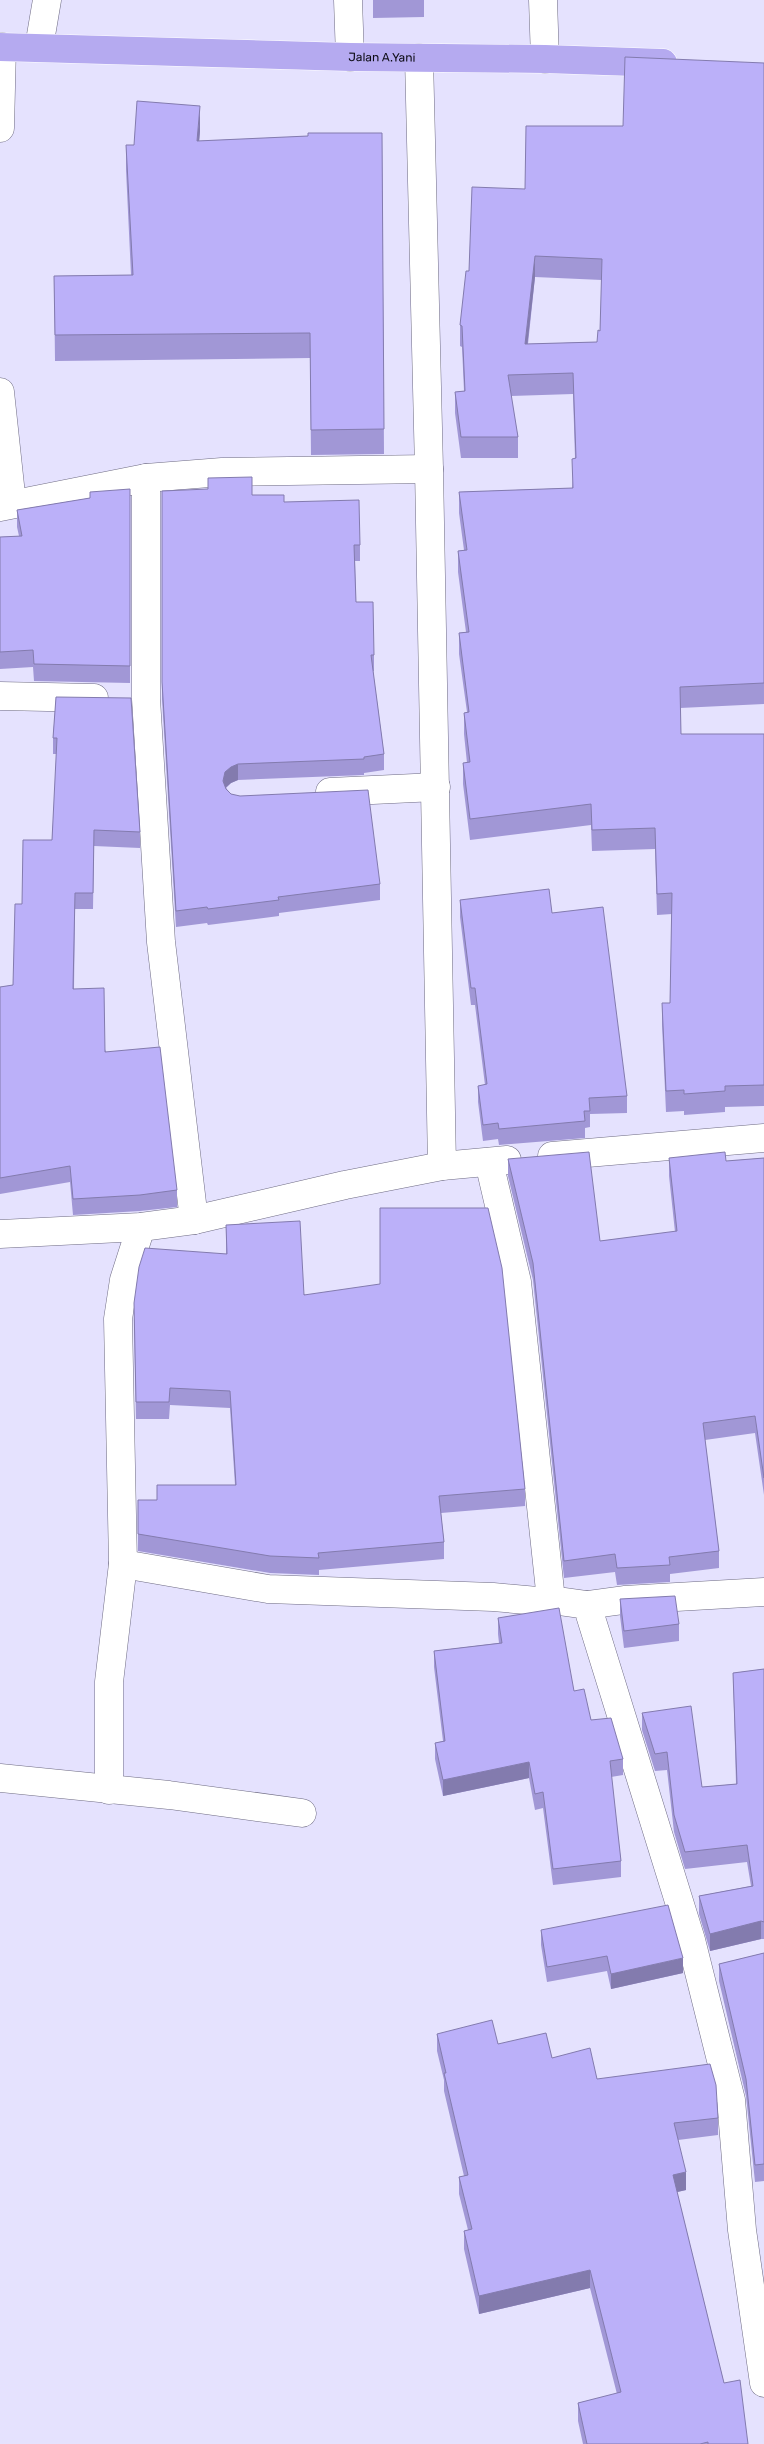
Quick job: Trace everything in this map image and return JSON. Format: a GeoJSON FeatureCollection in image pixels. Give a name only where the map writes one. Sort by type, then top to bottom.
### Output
{"type":"FeatureCollection","features":[{"type":"Feature","properties":{"kind":"highway","name":"Jalan A.Yani"},"geometry":{"type":"LineString","coordinates":[[1,47],[350,57],[545,58],[684,64]]}},
{"type":"Feature","properties":{"kind":"street"},"geometry":{"type":"LineString","coordinates":[[39,47],[47,0]]}},
{"type":"Feature","properties":{"kind":"street"},"geometry":{"type":"LineString","coordinates":[[348,0],[350,57]]}},
{"type":"Feature","properties":{"kind":"street"},"geometry":{"type":"LineString","coordinates":[[543,0],[545,58]]}},
{"type":"Feature","properties":{"kind":"street"},"geometry":{"type":"LineString","coordinates":[[0,128],[1,47]]}},
{"type":"Feature","properties":{"kind":"street"},"geometry":{"type":"LineString","coordinates":[[419,58],[436,787],[442,1166]]}},
{"type":"Feature","properties":{"kind":"street"},"geometry":{"type":"LineString","coordinates":[[0,392],[6,506],[146,478],[222,472],[429,469]]}},
{"type":"Feature","properties":{"kind":"street"},"geometry":{"type":"LineString","coordinates":[[146,478],[146,699],[161,942],[194,1220]]}},
{"type":"Feature","properties":{"kind":"street"},"geometry":{"type":"LineString","coordinates":[[0,696],[146,699]]}},
{"type":"Feature","properties":{"kind":"street"},"geometry":{"type":"LineString","coordinates":[[308,793],[436,787]]}},
{"type":"Feature","properties":{"kind":"street"},"geometry":{"type":"LineString","coordinates":[[0,1234],[141,1227],[194,1220],[345,1185],[442,1166],[764,1138]]}},
{"type":"Feature","properties":{"kind":"street"},"geometry":{"type":"LineString","coordinates":[[490,1162],[517,1282],[551,1600]]}},
{"type":"Feature","properties":{"kind":"street"},"geometry":{"type":"LineString","coordinates":[[109,1790],[109,1682],[123,1564],[118,1320],[124,1280],[141,1227]]}},
{"type":"Feature","properties":{"kind":"street"},"geometry":{"type":"LineString","coordinates":[[123,1564],[268,1589],[494,1597],[537,1601],[551,1600],[587,1605],[624,1600],[764,1592]]}},
{"type":"Feature","properties":{"kind":"street"},"geometry":{"type":"LineString","coordinates":[[587,1605],[691,1940],[731,2100],[742,2230],[764,2383]]}},
{"type":"Feature","properties":{"kind":"street"},"geometry":{"type":"LineString","coordinates":[[0,1778],[169,1795],[302,1813]]}},
{"type":"Feature","properties":{"kind":"street"},"geometry":{"type":"LineString","coordinates":[[698,1970],[726,1963]]}},
{"type":"Feature","properties":{"kind":"building"},"geometry":{"type":"Polygon","coordinates":[[[625,57],[764,63],[764,683],[680,687],[681,734],[764,734],[764,1085],[725,1086],[725,1091],[684,1094],[684,1090],[666,1091],[662,1003],[670,1003],[672,893],[657,894],[655,828],[592,830],[591,804],[470,819],[463,763],[470,762],[464,713],[469,712],[459,633],[469,632],[458,551],[467,550],[459,492],[573,488],[572,459],[576,458],[573,373],[508,375],[518,437],[461,437],[455,392],[465,391],[462,326],[460,325],[466,271],[469,271],[472,187],[525,189],[526,126],[623,126],[625,57]],[[535,256],[525,344],[597,342],[598,330],[600,331],[602,259],[535,256]]]}},
{"type":"Feature","properties":{"kind":"building"},"geometry":{"type":"Polygon","coordinates":[[[137,101],[200,106],[197,141],[308,136],[308,133],[382,133],[384,429],[311,430],[310,333],[55,335],[54,276],[133,275],[126,145],[134,145],[137,101]]]}},
{"type":"Feature","properties":{"kind":"building"},"geometry":{"type":"Polygon","coordinates":[[[252,477],[252,495],[284,495],[284,502],[359,500],[360,545],[354,545],[356,602],[373,602],[374,655],[371,655],[384,754],[364,757],[364,759],[238,764],[225,772],[223,781],[226,789],[231,794],[240,796],[368,790],[380,884],[278,897],[279,900],[176,911],[162,682],[162,491],[208,489],[208,478],[252,477]]]}},
{"type":"Feature","properties":{"kind":"building"},"geometry":{"type":"Polygon","coordinates":[[[130,489],[130,666],[34,664],[33,650],[0,652],[0,537],[22,536],[17,510],[90,498],[90,492],[130,489]]]}},
{"type":"Feature","properties":{"kind":"building"},"geometry":{"type":"Polygon","coordinates":[[[56,697],[131,698],[140,832],[94,830],[93,893],[75,893],[73,989],[104,988],[105,1052],[160,1047],[177,1190],[140,1195],[73,1199],[70,1166],[0,1178],[0,987],[13,985],[15,904],[22,904],[23,840],[52,840],[57,738],[53,738],[56,697]]]}},
{"type":"Feature","properties":{"kind":"building"},"geometry":{"type":"Polygon","coordinates":[[[549,889],[552,913],[603,907],[627,1096],[589,1098],[590,1111],[584,1111],[585,1121],[499,1129],[498,1123],[483,1125],[478,1086],[487,1084],[475,988],[471,988],[460,900],[549,889]]]}},
{"type":"Feature","properties":{"kind":"building"},"geometry":{"type":"Polygon","coordinates":[[[589,1152],[600,1241],[677,1231],[669,1158],[725,1152],[726,1161],[764,1158],[764,1478],[755,1416],[703,1423],[719,1551],[669,1557],[670,1565],[617,1568],[615,1554],[564,1561],[533,1263],[508,1159],[589,1152]]]}},
{"type":"Feature","properties":{"kind":"building"},"geometry":{"type":"Polygon","coordinates":[[[380,1208],[488,1208],[502,1268],[525,1489],[439,1496],[444,1542],[318,1553],[319,1558],[270,1556],[138,1534],[138,1500],[157,1500],[157,1485],[236,1485],[230,1391],[170,1388],[169,1402],[136,1402],[134,1303],[139,1267],[145,1248],[227,1254],[226,1225],[300,1221],[304,1295],[380,1284],[380,1208]]]}},
{"type":"Feature","properties":{"kind":"building"},"geometry":{"type":"Polygon","coordinates":[[[675,1596],[679,1624],[624,1631],[620,1599],[675,1596]]]}},
{"type":"Feature","properties":{"kind":"building"},"geometry":{"type":"Polygon","coordinates":[[[559,1608],[574,1691],[584,1689],[591,1720],[611,1718],[623,1759],[610,1761],[621,1861],[553,1869],[543,1792],[535,1794],[529,1762],[443,1780],[435,1743],[445,1741],[434,1651],[502,1643],[498,1618],[559,1608]]]}},
{"type":"Feature","properties":{"kind":"building"},"geometry":{"type":"Polygon","coordinates":[[[764,1669],[764,1922],[761,1921],[710,1934],[699,1896],[753,1886],[747,1845],[685,1852],[674,1815],[667,1752],[655,1754],[642,1713],[691,1706],[702,1787],[737,1784],[733,1673],[764,1669]]]}},
{"type":"Feature","properties":{"kind":"building"},"geometry":{"type":"Polygon","coordinates":[[[668,1905],[683,1958],[611,1974],[607,1956],[547,1967],[541,1930],[668,1905]]]}},
{"type":"Feature","properties":{"kind":"building"},"geometry":{"type":"Polygon","coordinates":[[[764,1953],[764,2164],[755,2165],[746,2079],[719,1964],[764,1953]]]}},
{"type":"Feature","properties":{"kind":"building"},"geometry":{"type":"Polygon","coordinates":[[[492,2020],[498,2044],[546,2033],[552,2058],[590,2048],[597,2079],[710,2064],[716,2085],[718,2118],[674,2123],[686,2172],[673,2175],[724,2383],[740,2380],[748,2444],[708,2444],[708,2442],[700,2444],[587,2444],[578,2403],[621,2392],[590,2270],[479,2296],[464,2231],[472,2229],[459,2177],[468,2175],[444,2073],[446,2073],[437,2034],[492,2020]]]}}]}
